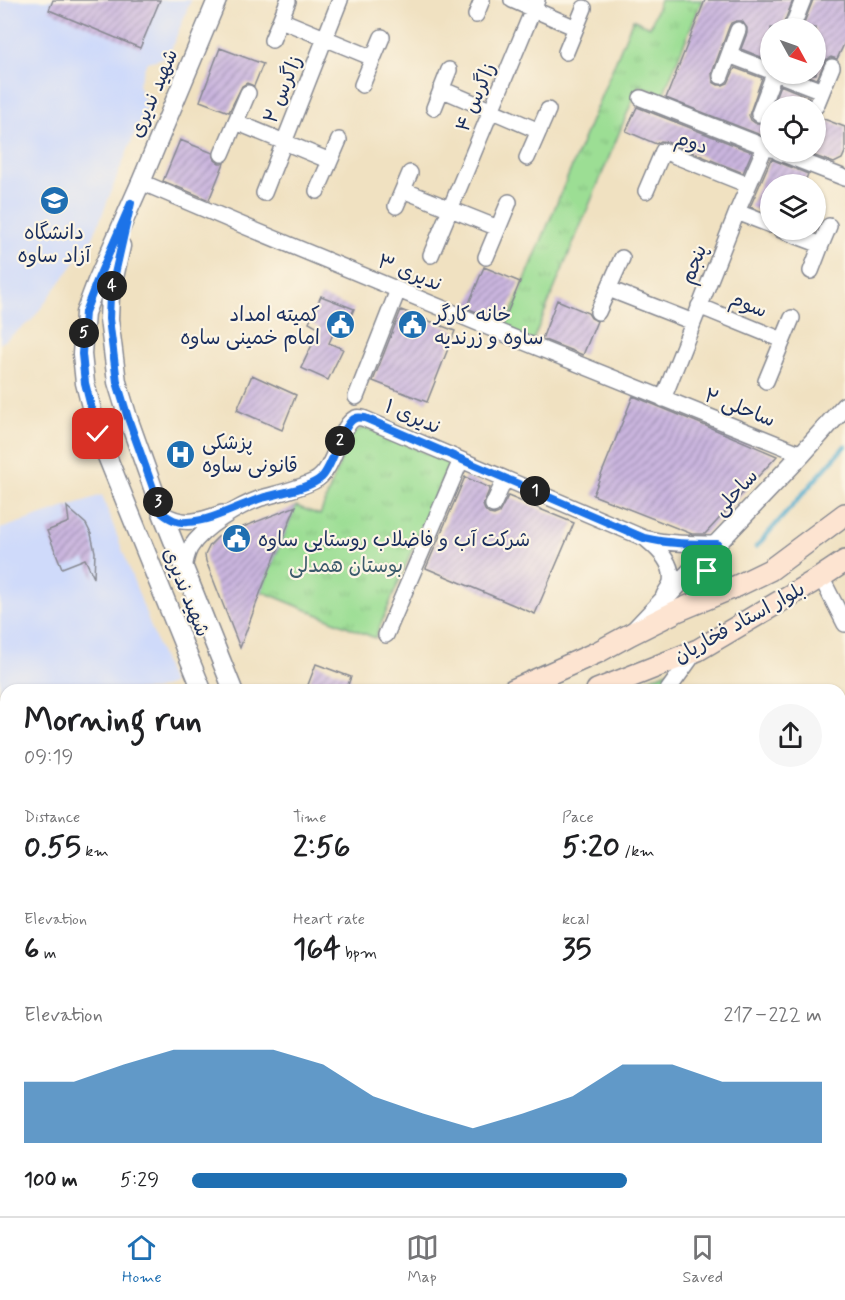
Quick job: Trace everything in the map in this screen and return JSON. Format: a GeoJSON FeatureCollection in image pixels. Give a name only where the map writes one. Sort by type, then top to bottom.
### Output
{"type":"FeatureCollection","features":[{"type":"Feature","properties":{"kind":"main road","name":"بلوار استاد فخاریان"},"geometry":{"type":"LineString","coordinates":[[526,684],[598,652],[677,611],[770,570],[845,514]]}},
{"type":"Feature","properties":{"kind":"main road","name":"بلوار استاد فخاریان"},"geometry":{"type":"LineString","coordinates":[[612,684],[698,650],[845,561]]}},
{"type":"Feature","properties":{"kind":"street","name":"شهید ندیری"},"geometry":{"type":"LineString","coordinates":[[200,684],[98,434],[85,383],[82,354],[85,312],[217,0]]}},
{"type":"Feature","properties":{"kind":"street"},"geometry":{"type":"LineString","coordinates":[[272,40],[288,0]]}},
{"type":"Feature","properties":{"kind":"street","name":"زاگرس ۲"},"geometry":{"type":"LineString","coordinates":[[264,193],[340,0]]}},
{"type":"Feature","properties":{"kind":"street"},"geometry":{"type":"LineString","coordinates":[[476,15],[482,0]]}},
{"type":"Feature","properties":{"kind":"street"},"geometry":{"type":"LineString","coordinates":[[512,0],[535,4],[576,28]]}},
{"type":"Feature","properties":{"kind":"street"},"geometry":{"type":"LineString","coordinates":[[796,18],[803,0]]}},
{"type":"Feature","properties":{"kind":"street","name":"زاگرس ۴"},"geometry":{"type":"LineString","coordinates":[[431,255],[535,4]]}},
{"type":"Feature","properties":{"kind":"street"},"geometry":{"type":"LineString","coordinates":[[566,52],[584,8]]}},
{"type":"Feature","properties":{"kind":"street"},"geometry":{"type":"LineString","coordinates":[[280,20],[373,58]]}},
{"type":"Feature","properties":{"kind":"street"},"geometry":{"type":"LineString","coordinates":[[721,76],[738,30]]}},
{"type":"Feature","properties":{"kind":"street"},"geometry":{"type":"LineString","coordinates":[[362,85],[382,37]]}},
{"type":"Feature","properties":{"kind":"street"},"geometry":{"type":"LineString","coordinates":[[729,55],[760,67]]}},
{"type":"Feature","properties":{"kind":"street"},"geometry":{"type":"LineString","coordinates":[[820,96],[832,67]]}},
{"type":"Feature","properties":{"kind":"street"},"geometry":{"type":"LineString","coordinates":[[434,108],[449,70]]}},
{"type":"Feature","properties":{"kind":"street"},"geometry":{"type":"LineString","coordinates":[[759,114],[770,84]]}},
{"type":"Feature","properties":{"kind":"street"},"geometry":{"type":"LineString","coordinates":[[803,84],[822,91]]}},
{"type":"Feature","properties":{"kind":"street"},"geometry":{"type":"LineString","coordinates":[[441,89],[539,131]]}},
{"type":"Feature","properties":{"kind":"street"},"geometry":{"type":"LineString","coordinates":[[222,154],[248,93]]}},
{"type":"Feature","properties":{"kind":"street"},"geometry":{"type":"LineString","coordinates":[[641,98],[760,145]]}},
{"type":"Feature","properties":{"kind":"street"},"geometry":{"type":"LineString","coordinates":[[527,158],[548,110]]}},
{"type":"Feature","properties":{"kind":"street"},"geometry":{"type":"LineString","coordinates":[[236,122],[330,160]]}},
{"type":"Feature","properties":{"kind":"street"},"geometry":{"type":"LineString","coordinates":[[317,191],[339,140]]}},
{"type":"Feature","properties":{"kind":"street","name":"دوم"},"geometry":{"type":"LineString","coordinates":[[646,191],[663,151],[747,185]]}},
{"type":"Feature","properties":{"kind":"street","name":"پنجم"},"geometry":{"type":"LineString","coordinates":[[663,399],[747,185],[762,162]]}},
{"type":"Feature","properties":{"kind":"street"},"geometry":{"type":"LineString","coordinates":[[809,162],[844,174]]}},
{"type":"Feature","properties":{"kind":"street"},"geometry":{"type":"LineString","coordinates":[[396,206],[410,173]]}},
{"type":"Feature","properties":{"kind":"street","name":"ندیری ۳"},"geometry":{"type":"LineString","coordinates":[[141,182],[663,399]]}},
{"type":"Feature","properties":{"kind":"street"},"geometry":{"type":"LineString","coordinates":[[403,190],[498,228]]}},
{"type":"Feature","properties":{"kind":"street"},"geometry":{"type":"LineString","coordinates":[[486,257],[509,202]]}},
{"type":"Feature","properties":{"kind":"street","name":"شهید ندیری"},"geometry":{"type":"LineString","coordinates":[[131,203],[110,296],[109,319],[117,382],[162,513],[231,684]]}},
{"type":"Feature","properties":{"kind":"street"},"geometry":{"type":"LineString","coordinates":[[736,212],[760,221]]}},
{"type":"Feature","properties":{"kind":"street"},"geometry":{"type":"LineString","coordinates":[[810,271],[829,226]]}},
{"type":"Feature","properties":{"kind":"street"},"geometry":{"type":"LineString","coordinates":[[808,240],[821,245]]}},
{"type":"Feature","properties":{"kind":"street"},"geometry":{"type":"LineString","coordinates":[[598,312],[622,258]]}},
{"type":"Feature","properties":{"kind":"street"},"geometry":{"type":"LineString","coordinates":[[609,289],[693,322]]}},
{"type":"Feature","properties":{"kind":"street"},"geometry":{"type":"LineString","coordinates":[[356,397],[398,290]]}},
{"type":"Feature","properties":{"kind":"street","name":"سوم"},"geometry":{"type":"LineString","coordinates":[[699,306],[782,340]]}},
{"type":"Feature","properties":{"kind":"street"},"geometry":{"type":"LineString","coordinates":[[766,381],[792,318]]}},
{"type":"Feature","properties":{"kind":"street","name":"ساحلی ۲"},"geometry":{"type":"LineString","coordinates":[[663,399],[802,454]]}},
{"type":"Feature","properties":{"kind":"street","name":"ساحلی"},"geometry":{"type":"LineString","coordinates":[[631,634],[845,406]]}},
{"type":"Feature","properties":{"kind":"street","name":"ندیری ۱"},"geometry":{"type":"LineString","coordinates":[[184,570],[190,549],[195,542],[210,527],[236,508],[320,479],[328,470],[344,431],[357,417],[365,418],[644,538]]}},
{"type":"Feature","properties":{"kind":"street"},"geometry":{"type":"LineString","coordinates":[[386,635],[461,460]]}},
{"type":"Feature","properties":{"kind":"street"},"geometry":{"type":"LineString","coordinates":[[493,505],[505,479]]}},
{"type":"Feature","properties":{"kind":"street"},"geometry":{"type":"LineString","coordinates":[[162,513],[177,521],[185,522],[205,519],[236,508]]}},
{"type":"Feature","properties":{"kind":"street"},"geometry":{"type":"LineString","coordinates":[[644,538],[662,543],[690,544],[712,549],[707,571],[710,581],[717,587],[737,586]]}},
{"type":"Feature","properties":{"kind":"street"},"geometry":{"type":"LineString","coordinates":[[644,538],[662,553],[670,569],[671,583],[656,607]]}},
{"type":"Feature","properties":{"kind":"street"},"geometry":{"type":"LineString","coordinates":[[821,577],[845,624]]}},
{"type":"Feature","properties":{"kind":"street"},"geometry":{"type":"LineString","coordinates":[[672,684],[698,650]]}},
{"type":"Feature","properties":{"kind":"shaded area","name":"دانشگاه آزاد ساوه"},"geometry":{"type":"Polygon","coordinates":[[[0,0],[191,0],[168,57],[147,62],[138,85],[147,105],[93,238],[32,320],[0,344],[0,0]]]}},
{"type":"Feature","properties":{"kind":"shaded area"},"geometry":{"type":"Polygon","coordinates":[[[102,495],[172,684],[0,684],[0,529],[102,495]]]}},
{"type":"Feature","properties":{"kind":"green space"},"geometry":{"type":"Polygon","coordinates":[[[660,0],[702,0],[663,95],[639,85],[531,345],[503,333],[633,19],[650,27],[660,0]]]}},
{"type":"Feature","properties":{"kind":"green space","name":"بوستان همدلی"},"geometry":{"type":"Polygon","coordinates":[[[366,427],[449,463],[375,638],[261,591],[296,506],[320,515],[349,439],[356,431],[366,427]]]}},
{"type":"Feature","properties":{"kind":"green space"},"geometry":{"type":"Polygon","coordinates":[[[676,668],[664,684],[635,684],[676,668]]]}},
{"type":"Feature","properties":{"kind":"building"},"geometry":{"type":"Polygon","coordinates":[[[53,0],[160,0],[140,48],[49,10],[53,0]]]}},
{"type":"Feature","properties":{"kind":"building"},"geometry":{"type":"Polygon","coordinates":[[[705,0],[793,0],[786,18],[760,18],[760,57],[741,49],[747,33],[747,28],[742,21],[731,23],[712,73],[713,82],[718,85],[728,83],[735,68],[760,77],[760,84],[749,115],[755,123],[760,123],[760,135],[666,98],[705,0]]]}},
{"type":"Feature","properties":{"kind":"building"},"geometry":{"type":"Polygon","coordinates":[[[813,0],[845,0],[845,42],[837,59],[831,57],[826,60],[826,18],[806,18],[813,0]]]}},
{"type":"Feature","properties":{"kind":"building"},"geometry":{"type":"Polygon","coordinates":[[[220,48],[263,64],[254,86],[247,83],[242,86],[229,112],[200,101],[220,48]]]}},
{"type":"Feature","properties":{"kind":"building"},"geometry":{"type":"Polygon","coordinates":[[[780,85],[807,96],[776,96],[780,85]]]}},
{"type":"Feature","properties":{"kind":"building"},"geometry":{"type":"Polygon","coordinates":[[[637,107],[752,152],[743,173],[667,142],[661,141],[656,144],[626,131],[637,107]]]}},
{"type":"Feature","properties":{"kind":"building"},"geometry":{"type":"Polygon","coordinates":[[[826,120],[845,127],[845,152],[842,159],[834,163],[826,160],[826,120]]]}},
{"type":"Feature","properties":{"kind":"building"},"geometry":{"type":"Polygon","coordinates":[[[180,140],[213,153],[215,160],[224,163],[209,200],[163,181],[180,140]]]}},
{"type":"Feature","properties":{"kind":"building"},"geometry":{"type":"Polygon","coordinates":[[[770,162],[778,162],[808,174],[764,174],[770,162]]]}},
{"type":"Feature","properties":{"kind":"building"},"geometry":{"type":"Polygon","coordinates":[[[760,184],[760,211],[750,207],[760,184]]]}},
{"type":"Feature","properties":{"kind":"building"},"geometry":{"type":"Polygon","coordinates":[[[484,267],[520,282],[503,323],[467,308],[484,267]]]}},
{"type":"Feature","properties":{"kind":"building"},"geometry":{"type":"Polygon","coordinates":[[[321,296],[354,309],[349,320],[340,319],[329,343],[343,349],[328,380],[301,368],[320,328],[309,322],[321,296]]]}},
{"type":"Feature","properties":{"kind":"building"},"geometry":{"type":"Polygon","coordinates":[[[557,300],[588,313],[597,321],[583,355],[542,339],[557,300]]]}},
{"type":"Feature","properties":{"kind":"building"},"geometry":{"type":"Polygon","coordinates":[[[401,310],[455,331],[427,402],[373,381],[401,310]]]}},
{"type":"Feature","properties":{"kind":"building"},"geometry":{"type":"Polygon","coordinates":[[[252,375],[296,395],[282,430],[237,410],[252,375]]]}},
{"type":"Feature","properties":{"kind":"building"},"geometry":{"type":"Polygon","coordinates":[[[633,396],[777,456],[705,534],[692,534],[593,495],[633,396]]]}},
{"type":"Feature","properties":{"kind":"building"},"geometry":{"type":"Polygon","coordinates":[[[465,477],[490,488],[483,505],[489,514],[499,513],[508,496],[574,523],[535,614],[426,568],[465,477]]]}},
{"type":"Feature","properties":{"kind":"building"},"geometry":{"type":"Polygon","coordinates":[[[296,506],[240,648],[205,555],[210,545],[218,537],[296,506]]]}},
{"type":"Feature","properties":{"kind":"building"},"geometry":{"type":"Polygon","coordinates":[[[67,507],[86,524],[91,534],[95,552],[94,578],[85,559],[62,568],[47,531],[69,522],[67,507]]]}},
{"type":"Feature","properties":{"kind":"building"},"geometry":{"type":"Polygon","coordinates":[[[316,664],[351,677],[348,684],[308,684],[316,664]]]}},
{"type":"Feature","properties":{"kind":"waterway"},"geometry":{"type":"LineString","coordinates":[[756,547],[845,446]]}},
{"type":"Feature","properties":{"kind":"place","name":"دانشگاه آزاد ساوه"},"geometry":{"type":"Point","coordinates":[54,201]}},
{"type":"Feature","properties":{"kind":"place","name":"کمیته امداد امام خمینی ساوه"},"geometry":{"type":"Point","coordinates":[341,325]}},
{"type":"Feature","properties":{"kind":"place","name":"خانه کارگر ساوه و زرندیه"},"geometry":{"type":"Point","coordinates":[413,325]}},
{"type":"Feature","properties":{"kind":"place","name":"پزشکی قانونی ساوه"},"geometry":{"type":"Point","coordinates":[181,454]}},
{"type":"Feature","properties":{"kind":"place","name":"شرکت آب و فاضلاب روستایی ساوه"},"geometry":{"type":"Point","coordinates":[237,539]}},
{"type":"Feature","properties":{"kind":"route"},"geometry":{"type":"LineString","coordinates":[[98,434],[85,383],[82,354],[85,312],[131,203],[110,296],[109,319],[117,382],[162,513],[169,518],[185,522],[205,519],[320,479],[328,470],[344,431],[357,417],[365,418],[644,538],[662,543],[717,544],[707,555],[707,571]]}}]}
